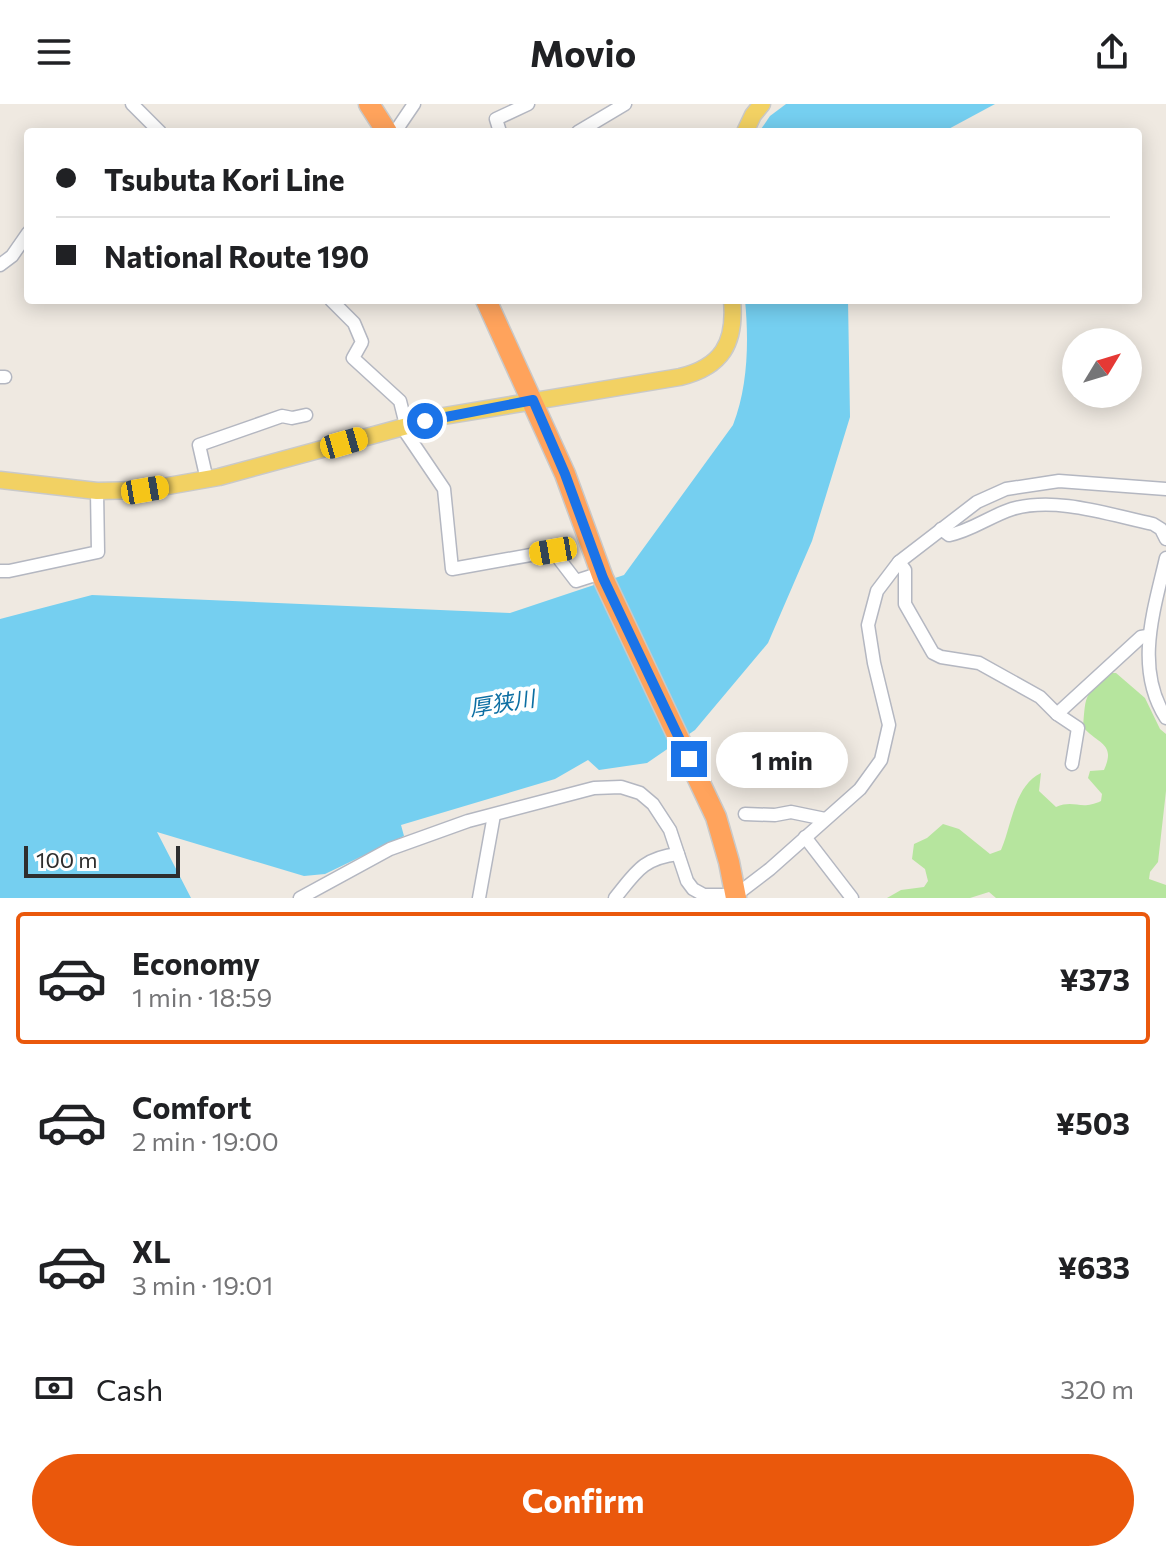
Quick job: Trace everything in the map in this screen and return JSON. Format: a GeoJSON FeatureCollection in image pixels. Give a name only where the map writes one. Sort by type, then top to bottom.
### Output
{"type":"FeatureCollection","features":[{"type":"Feature","properties":{"kind":"highway"},"geometry":{"type":"LineString","coordinates":[[369,104],[384,128]]}},
{"type":"Feature","properties":{"kind":"highway"},"geometry":{"type":"LineString","coordinates":[[488,304],[565,474],[602,575],[716,817],[736,897]]}},
{"type":"Feature","properties":{"kind":"main road"},"geometry":{"type":"LineString","coordinates":[[747,128],[762,104]]}},
{"type":"Feature","properties":{"kind":"main road"},"geometry":{"type":"LineString","coordinates":[[0,480],[97,491],[145,490],[207,480],[404,426],[533,400],[695,374],[719,358],[728,344],[732,331],[732,304]]}},
{"type":"Feature","properties":{"kind":"street"},"geometry":{"type":"LineString","coordinates":[[132,104],[151,128]]}},
{"type":"Feature","properties":{"kind":"street"},"geometry":{"type":"LineString","coordinates":[[398,128],[414,104]]}},
{"type":"Feature","properties":{"kind":"street"},"geometry":{"type":"LineString","coordinates":[[499,128],[496,119],[528,104]]}},
{"type":"Feature","properties":{"kind":"street"},"geometry":{"type":"LineString","coordinates":[[585,128],[625,104]]}},
{"type":"Feature","properties":{"kind":"street"},"geometry":{"type":"LineString","coordinates":[[0,265],[12,256],[24,239]]}},
{"type":"Feature","properties":{"kind":"street"},"geometry":{"type":"LineString","coordinates":[[335,304],[354,323],[362,342],[353,358],[400,401],[404,426],[444,489],[452,569],[553,551],[576,581],[602,575]]}},
{"type":"Feature","properties":{"kind":"street"},"geometry":{"type":"LineString","coordinates":[[207,480],[199,445],[282,416],[292,418],[306,415]]}},
{"type":"Feature","properties":{"kind":"street"},"geometry":{"type":"LineString","coordinates":[[300,898],[390,849],[468,821],[594,788],[621,787],[640,793],[653,804],[670,830],[687,881],[693,889],[704,895],[736,897],[873,774],[886,744],[889,725],[868,625],[877,591],[899,562],[977,502],[1006,489],[1037,482],[1080,481],[1166,489]]}},
{"type":"Feature","properties":{"kind":"street"},"geometry":{"type":"LineString","coordinates":[[0,571],[98,552],[97,491]]}},
{"type":"Feature","properties":{"kind":"street"},"geometry":{"type":"LineString","coordinates":[[941,529],[949,535],[960,533],[1015,508],[1042,505],[1074,508],[1153,524],[1161,529],[1166,539]]}},
{"type":"Feature","properties":{"kind":"street"},"geometry":{"type":"LineString","coordinates":[[1166,558],[1147,636],[1153,687],[1166,718]]}},
{"type":"Feature","properties":{"kind":"street"},"geometry":{"type":"LineString","coordinates":[[899,562],[905,570],[905,604],[933,653],[979,663],[1040,697],[1057,714],[1078,728]]}},
{"type":"Feature","properties":{"kind":"street"},"geometry":{"type":"LineString","coordinates":[[1057,714],[1141,637],[1147,636]]}},
{"type":"Feature","properties":{"kind":"street"},"geometry":{"type":"LineString","coordinates":[[1072,700],[1078,728],[1072,764]]}},
{"type":"Feature","properties":{"kind":"street"},"geometry":{"type":"LineString","coordinates":[[745,814],[791,812],[825,819]]}},
{"type":"Feature","properties":{"kind":"street"},"geometry":{"type":"LineString","coordinates":[[477,897],[494,815]]}},
{"type":"Feature","properties":{"kind":"street"},"geometry":{"type":"LineString","coordinates":[[805,837],[852,898]]}},
{"type":"Feature","properties":{"kind":"street"},"geometry":{"type":"LineString","coordinates":[[615,898],[634,874],[654,857],[678,854]]}},
{"type":"Feature","properties":{"kind":"green space"},"geometry":{"type":"Polygon","coordinates":[[[1112,673],[1116,673],[1145,698],[1160,729],[1166,734],[1166,791],[1158,862],[1149,879],[1166,885],[1166,898],[996,898],[989,892],[970,898],[887,898],[901,890],[924,887],[928,881],[925,869],[912,859],[914,844],[927,838],[943,824],[959,829],[990,854],[1001,850],[1019,796],[1041,773],[1039,791],[1056,807],[1101,801],[1102,794],[1088,778],[1090,771],[1104,770],[1107,749],[1083,727],[1088,696],[1112,673]]]}},
{"type":"Feature","properties":{"kind":"water"},"geometry":{"type":"Polygon","coordinates":[[[786,104],[995,104],[950,128],[762,128],[770,116],[786,104]]]}},
{"type":"Feature","properties":{"kind":"water","name":"厚狭川"},"geometry":{"type":"Polygon","coordinates":[[[745,304],[848,304],[850,417],[812,541],[768,643],[695,730],[647,763],[599,770],[588,760],[555,779],[401,825],[404,836],[325,874],[304,876],[157,832],[191,898],[0,898],[0,619],[92,595],[510,613],[624,575],[733,425],[742,395],[747,331],[745,304]]]}},
{"type":"Feature","properties":{"kind":"route"},"geometry":{"type":"LineString","coordinates":[[425,421],[533,400],[565,474],[603,578],[689,759]]}}]}
